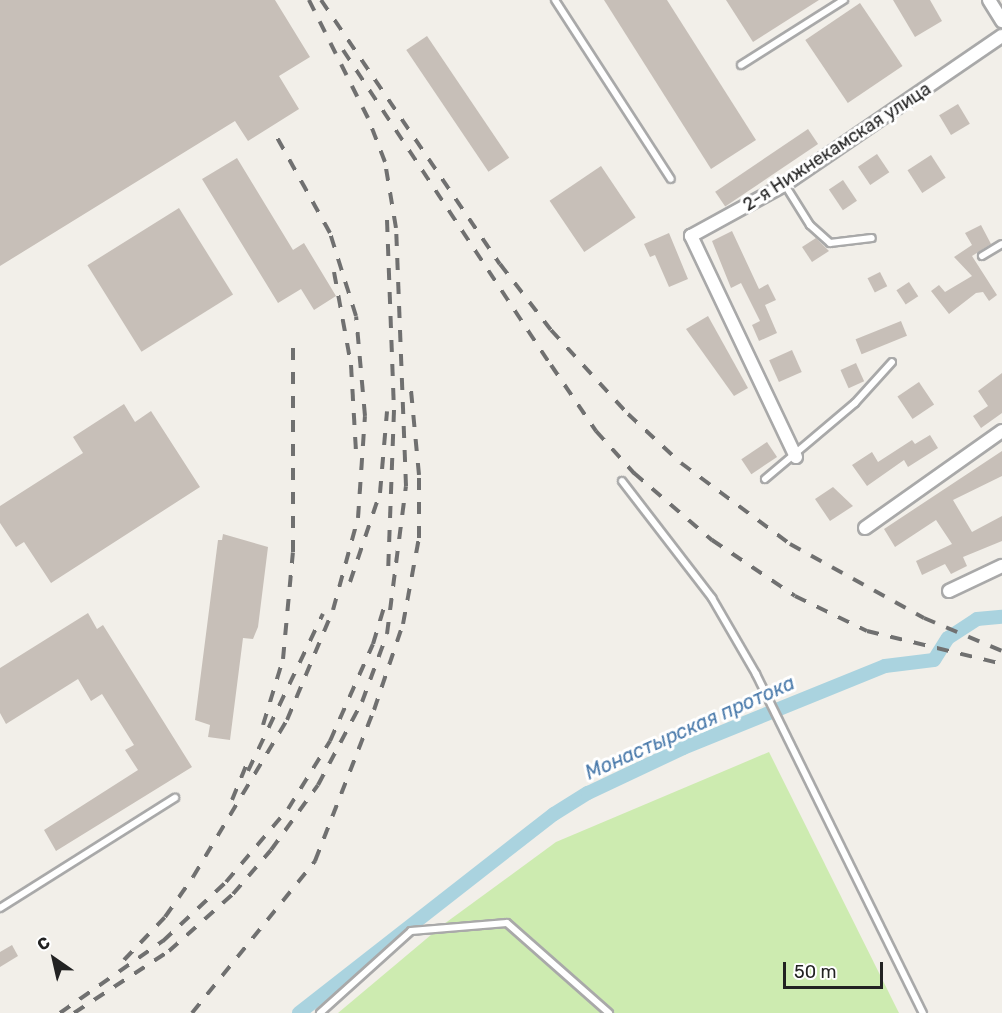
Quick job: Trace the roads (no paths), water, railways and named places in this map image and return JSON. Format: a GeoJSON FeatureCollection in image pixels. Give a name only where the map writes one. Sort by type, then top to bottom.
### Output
{"type":"FeatureCollection","features":[{"type":"Feature","properties":{"kind":"street"},"geometry":{"type":"LineString","coordinates":[[989,0],[1002,21]]}},
{"type":"Feature","properties":{"kind":"street","name":"2-я Нижнекамская улица"},"geometry":{"type":"LineString","coordinates":[[796,457],[691,236],[784,185],[1002,36]]}},
{"type":"Feature","properties":{"kind":"street"},"geometry":{"type":"LineString","coordinates":[[864,528],[1002,431]]}},
{"type":"Feature","properties":{"kind":"street"},"geometry":{"type":"LineString","coordinates":[[949,591],[1002,566]]}},
{"type":"Feature","properties":{"kind":"lane"},"geometry":{"type":"LineString","coordinates":[[555,0],[671,179]]}},
{"type":"Feature","properties":{"kind":"lane"},"geometry":{"type":"LineString","coordinates":[[741,65],[844,0]]}},
{"type":"Feature","properties":{"kind":"lane"},"geometry":{"type":"LineString","coordinates":[[784,185],[810,225],[830,243],[872,238]]}},
{"type":"Feature","properties":{"kind":"lane"},"geometry":{"type":"LineString","coordinates":[[982,256],[1002,244]]}},
{"type":"Feature","properties":{"kind":"lane"},"geometry":{"type":"LineString","coordinates":[[765,478],[796,457],[855,403],[892,362]]}},
{"type":"Feature","properties":{"kind":"lane"},"geometry":{"type":"LineString","coordinates":[[622,482],[712,598],[756,674],[923,1013]]}},
{"type":"Feature","properties":{"kind":"lane"},"geometry":{"type":"LineString","coordinates":[[0,908],[175,798]]}},
{"type":"Feature","properties":{"kind":"lane"},"geometry":{"type":"LineString","coordinates":[[320,1013],[411,931],[507,923],[609,1013]]}},
{"type":"Feature","properties":{"kind":"waterway","name":"Монастырская протока"},"geometry":{"type":"LineString","coordinates":[[299,1013],[554,814],[588,793],[683,748],[885,666],[934,660],[948,638],[977,619],[1002,617]]}},
{"type":"Feature","properties":{"kind":"railway"},"geometry":{"type":"LineString","coordinates":[[74,1013],[169,951],[233,894],[271,850],[318,785],[362,702],[387,634],[406,486],[396,228],[385,162],[368,118],[309,0]]}},
{"type":"Feature","properties":{"kind":"railway"},"geometry":{"type":"LineString","coordinates":[[321,0],[500,264],[551,330],[628,414],[681,463],[790,544],[924,618],[1002,651]]}},
{"type":"Feature","properties":{"kind":"railway"},"geometry":{"type":"LineString","coordinates":[[343,50],[596,431],[634,473],[712,540],[795,596],[867,631],[1002,664]]}},
{"type":"Feature","properties":{"kind":"railway"},"geometry":{"type":"LineString","coordinates":[[124,960],[165,917],[193,877],[287,720],[333,610],[358,518],[365,416],[356,316],[330,233],[274,132]]}},
{"type":"Feature","properties":{"kind":"railway"},"geometry":{"type":"LineString","coordinates":[[387,220],[394,410],[388,577]]}},
{"type":"Feature","properties":{"kind":"railway"},"geometry":{"type":"LineString","coordinates":[[334,272],[351,365],[356,453]]}},
{"type":"Feature","properties":{"kind":"railway"},"geometry":{"type":"LineString","coordinates":[[263,725],[283,659],[293,552],[293,344]]}},
{"type":"Feature","properties":{"kind":"railway"},"geometry":{"type":"LineString","coordinates":[[192,1013],[315,861],[374,710],[403,624],[419,538],[419,475],[411,390]]}},
{"type":"Feature","properties":{"kind":"railway"},"geometry":{"type":"LineString","coordinates":[[350,582],[380,493],[387,411]]}},
{"type":"Feature","properties":{"kind":"railway"},"geometry":{"type":"LineString","coordinates":[[60,1013],[163,941],[226,882],[288,809],[330,741],[373,644],[385,604]]}},
{"type":"Feature","properties":{"kind":"railway"},"geometry":{"type":"LineString","coordinates":[[248,771],[323,614]]}},
{"type":"Feature","properties":{"kind":"railway"},"geometry":{"type":"LineString","coordinates":[[232,800],[248,761]]}}]}
